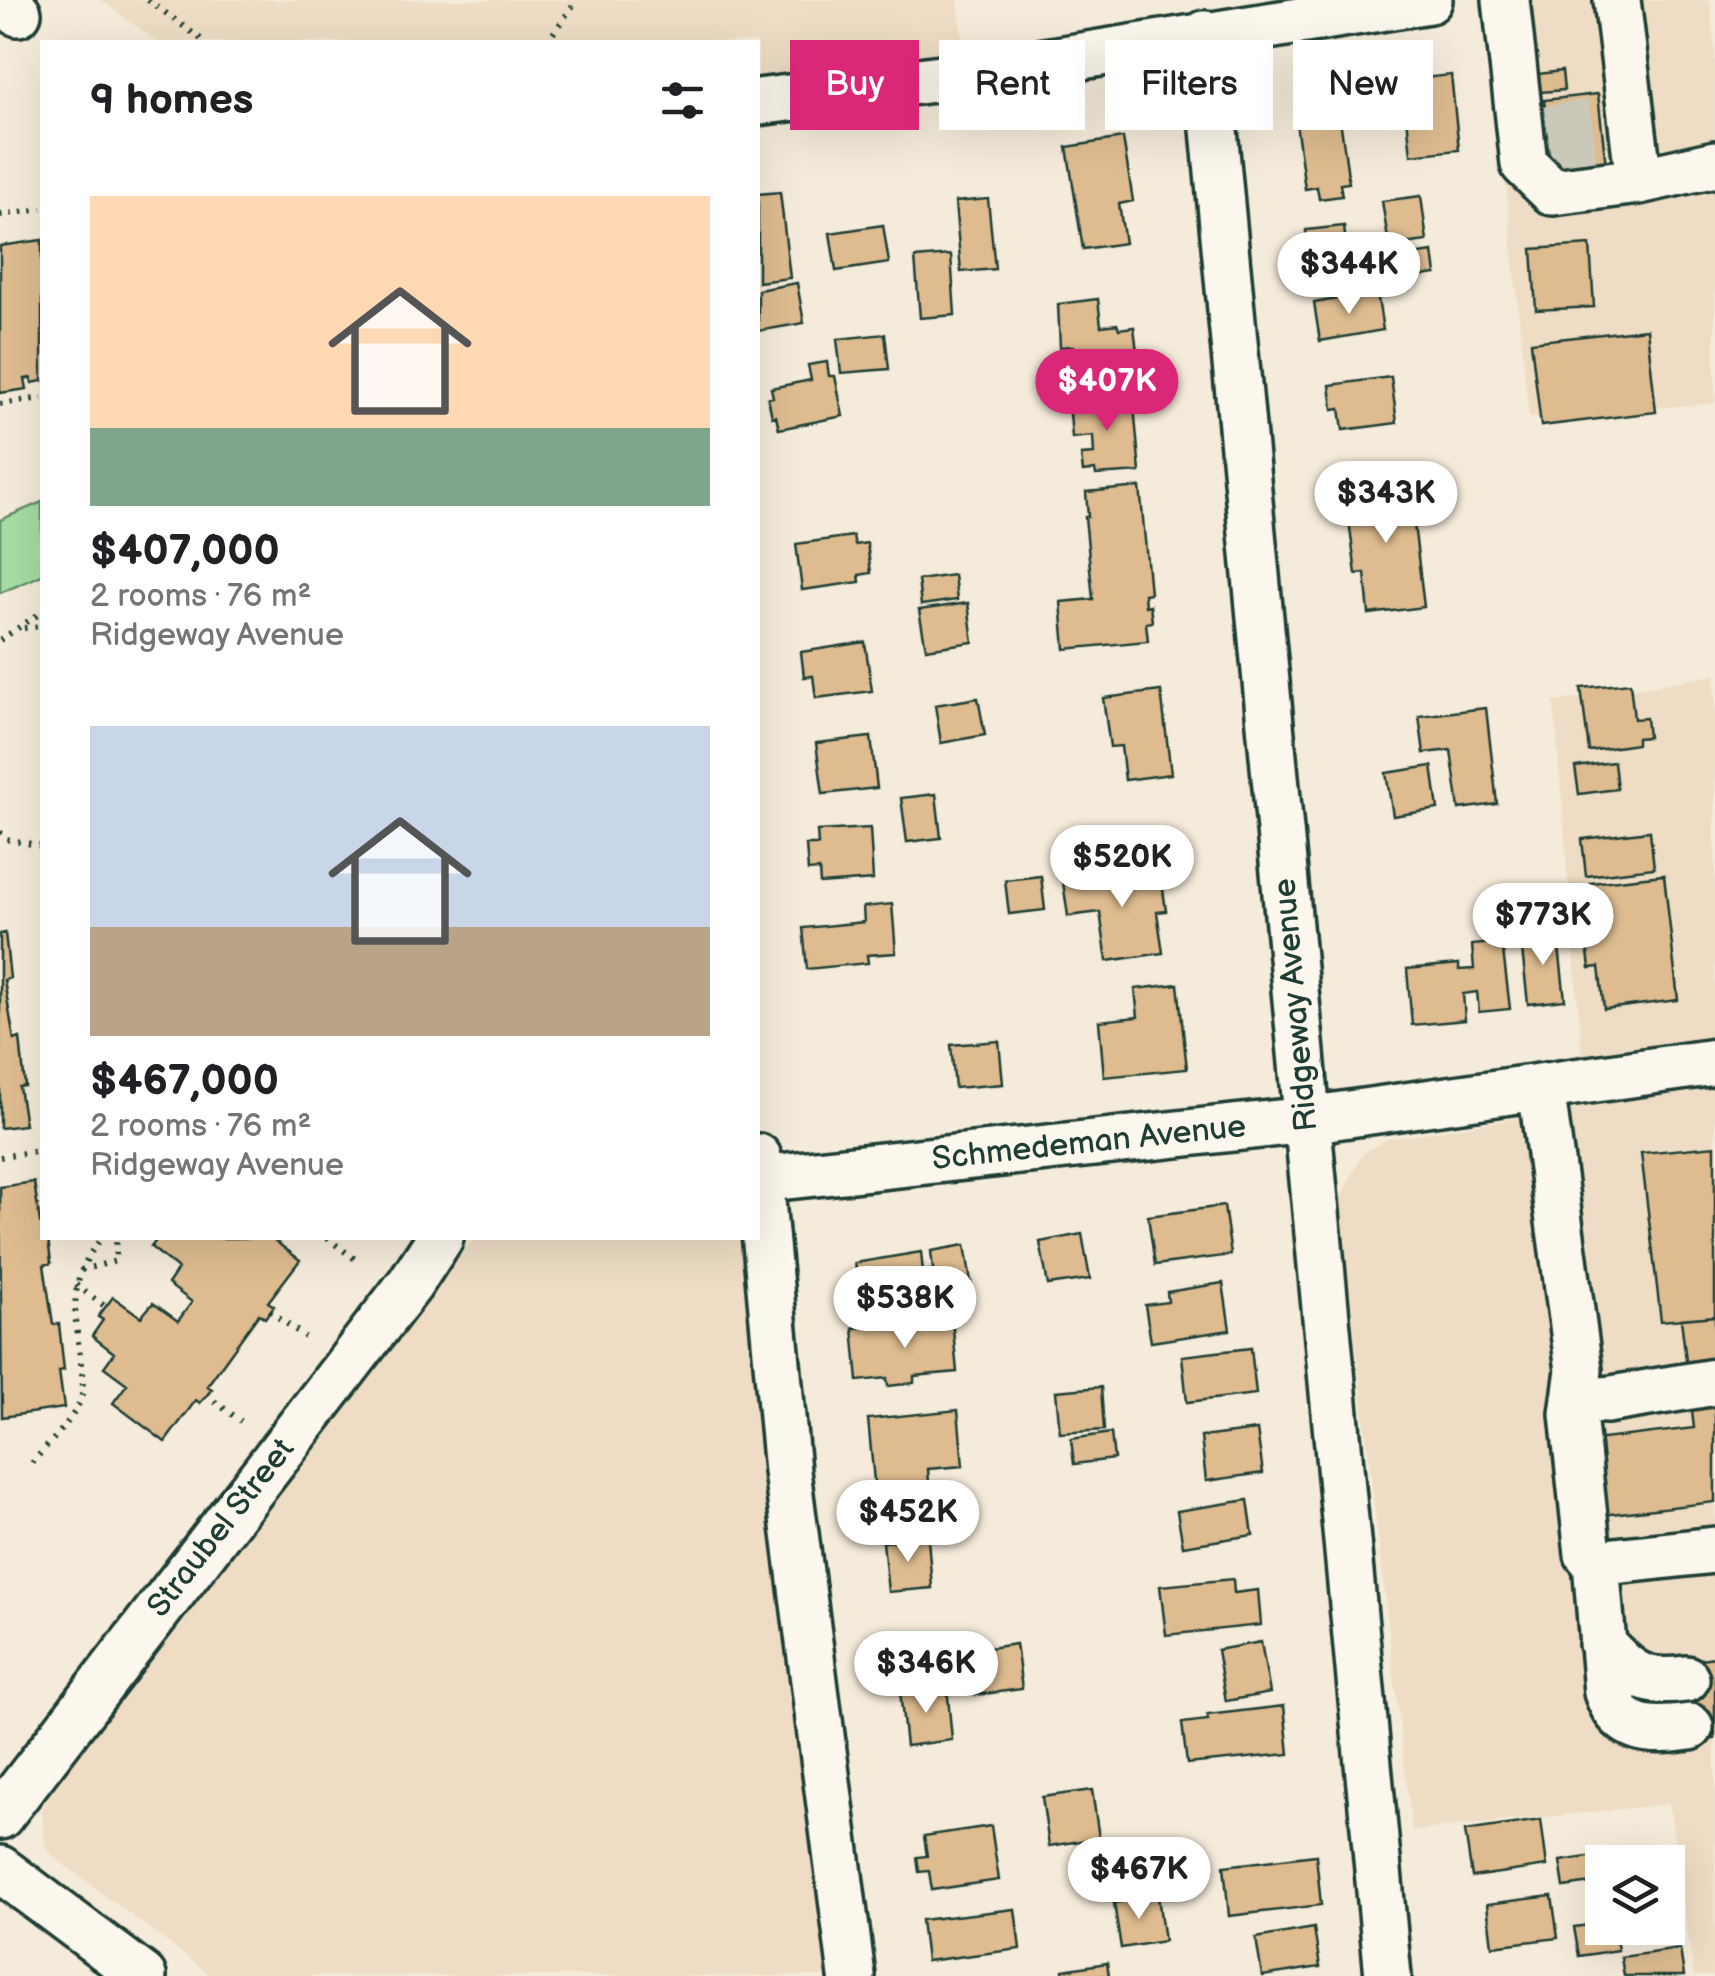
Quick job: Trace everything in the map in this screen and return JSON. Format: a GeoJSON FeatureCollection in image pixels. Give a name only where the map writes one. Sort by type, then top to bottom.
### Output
{"type":"FeatureCollection","features":[{"type":"Feature","properties":{"kind":"street"},"geometry":{"type":"LineString","coordinates":[[760,102],[964,75],[1429,0]]}},
{"type":"Feature","properties":{"kind":"street"},"geometry":{"type":"LineString","coordinates":[[1506,0],[1536,146],[1553,192],[1622,144],[1715,164]]}},
{"type":"Feature","properties":{"kind":"street"},"geometry":{"type":"LineString","coordinates":[[1617,0],[1622,144]]}},
{"type":"Feature","properties":{"kind":"street","name":"Ridgeway Avenue"},"geometry":{"type":"LineString","coordinates":[[1204,34],[1388,1976]]}},
{"type":"Feature","properties":{"kind":"street","name":"Schmedeman Avenue"},"geometry":{"type":"LineString","coordinates":[[760,1168],[1307,1120],[1715,1062]]}},
{"type":"Feature","properties":{"kind":"street"},"geometry":{"type":"LineString","coordinates":[[1540,1087],[1579,1370],[1573,1414],[1588,1554],[1596,1563],[1606,1692],[1613,1711],[1627,1722],[1648,1731],[1690,1728]]}},
{"type":"Feature","properties":{"kind":"street"},"geometry":{"type":"LineString","coordinates":[[760,1189],[787,1471],[852,1976]]}},
{"type":"Feature","properties":{"kind":"street","name":"Straubel Street"},"geometry":{"type":"LineString","coordinates":[[0,1816],[410,1284],[439,1240]]}},
{"type":"Feature","properties":{"kind":"street"},"geometry":{"type":"LineString","coordinates":[[1575,1398],[1606,1400],[1715,1382]]}},
{"type":"Feature","properties":{"kind":"street"},"geometry":{"type":"LineString","coordinates":[[1596,1563],[1715,1550]]}},
{"type":"Feature","properties":{"kind":"street"},"geometry":{"type":"LineString","coordinates":[[1602,1644],[1645,1680],[1686,1679]]}},
{"type":"Feature","properties":{"kind":"street"},"geometry":{"type":"LineString","coordinates":[[0,1869],[143,1976]]}},
{"type":"Feature","properties":{"kind":"path"},"geometry":{"type":"LineString","coordinates":[[148,0],[202,40]]}},
{"type":"Feature","properties":{"kind":"path"},"geometry":{"type":"LineString","coordinates":[[548,40],[577,0]]}},
{"type":"Feature","properties":{"kind":"path"},"geometry":{"type":"LineString","coordinates":[[0,215],[40,209]]}},
{"type":"Feature","properties":{"kind":"path"},"geometry":{"type":"LineString","coordinates":[[0,404],[40,398]]}},
{"type":"Feature","properties":{"kind":"path"},"geometry":{"type":"LineString","coordinates":[[0,640],[40,613]]}},
{"type":"Feature","properties":{"kind":"path"},"geometry":{"type":"LineString","coordinates":[[19,629],[40,626]]}},
{"type":"Feature","properties":{"kind":"path"},"geometry":{"type":"LineString","coordinates":[[2,837],[40,846]]}},
{"type":"Feature","properties":{"kind":"path"},"geometry":{"type":"LineString","coordinates":[[0,1157],[40,1150]]}},
{"type":"Feature","properties":{"kind":"path"},"geometry":{"type":"LineString","coordinates":[[32,1463],[79,1403],[84,1384],[74,1320],[75,1284],[101,1240]]}},
{"type":"Feature","properties":{"kind":"path"},"geometry":{"type":"LineString","coordinates":[[80,1270],[116,1261],[116,1240]]}},
{"type":"Feature","properties":{"kind":"path"},"geometry":{"type":"LineString","coordinates":[[330,1240],[360,1262]]}},
{"type":"Feature","properties":{"kind":"path"},"geometry":{"type":"LineString","coordinates":[[75,1284],[106,1306]]}},
{"type":"Feature","properties":{"kind":"path"},"geometry":{"type":"LineString","coordinates":[[270,1311],[306,1337]]}},
{"type":"Feature","properties":{"kind":"path"},"geometry":{"type":"LineString","coordinates":[[206,1395],[241,1421]]}},
{"type":"Feature","properties":{"kind":"shaded area"},"geometry":{"type":"Polygon","coordinates":[[[101,0],[958,0],[963,40],[939,40],[939,56],[919,59],[919,40],[790,40],[790,75],[760,79],[760,40],[154,40],[101,0]]]}},
{"type":"Feature","properties":{"kind":"shaded area"},"geometry":{"type":"Polygon","coordinates":[[[1488,0],[1710,0],[1715,49],[1715,403],[1529,418],[1488,0]]]}},
{"type":"Feature","properties":{"kind":"shaded area"},"geometry":{"type":"Polygon","coordinates":[[[1715,675],[1715,1976],[1694,1976],[1685,1914],[1685,1845],[1675,1845],[1669,1804],[1412,1831],[1339,1201],[1363,1153],[1387,1139],[1586,1107],[1554,702],[1715,675]]]}},
{"type":"Feature","properties":{"kind":"shaded area"},"geometry":{"type":"Polygon","coordinates":[[[472,1240],[750,1240],[827,1976],[212,1976],[55,1858],[45,1846],[42,1810],[48,1796],[472,1240]]]}},
{"type":"Feature","properties":{"kind":"green space"},"geometry":{"type":"Polygon","coordinates":[[[40,503],[40,576],[0,593],[0,520],[40,503]]]}},
{"type":"Feature","properties":{"kind":"building"},"geometry":{"type":"Polygon","coordinates":[[[1562,71],[1564,90],[1541,92],[1538,74],[1562,71]]]}},
{"type":"Feature","properties":{"kind":"building"},"geometry":{"type":"Polygon","coordinates":[[[1451,75],[1459,150],[1411,155],[1408,130],[1433,130],[1433,77],[1451,75]]]}},
{"type":"Feature","properties":{"kind":"building"},"geometry":{"type":"Polygon","coordinates":[[[1598,94],[1607,175],[1554,182],[1544,100],[1598,94]]]}},
{"type":"Feature","properties":{"kind":"building"},"geometry":{"type":"Polygon","coordinates":[[[1297,130],[1342,130],[1349,183],[1340,184],[1342,196],[1319,199],[1317,187],[1305,189],[1297,130]]]}},
{"type":"Feature","properties":{"kind":"building"},"geometry":{"type":"Polygon","coordinates":[[[1123,138],[1133,201],[1119,204],[1125,243],[1083,249],[1067,147],[1123,138]]]}},
{"type":"Feature","properties":{"kind":"building"},"geometry":{"type":"Polygon","coordinates":[[[780,192],[790,278],[760,282],[760,194],[780,192]]]}},
{"type":"Feature","properties":{"kind":"building"},"geometry":{"type":"Polygon","coordinates":[[[1421,196],[1427,241],[1389,246],[1382,201],[1421,196]]]}},
{"type":"Feature","properties":{"kind":"building"},"geometry":{"type":"Polygon","coordinates":[[[988,199],[995,269],[961,272],[955,202],[988,199]]]}},
{"type":"Feature","properties":{"kind":"building"},"geometry":{"type":"Polygon","coordinates":[[[883,225],[889,263],[836,271],[830,233],[883,225]]]}},
{"type":"Feature","properties":{"kind":"building"},"geometry":{"type":"Polygon","coordinates":[[[1344,226],[1347,257],[1308,261],[1306,230],[1344,226]]]}},
{"type":"Feature","properties":{"kind":"building"},"geometry":{"type":"Polygon","coordinates":[[[40,240],[40,381],[25,379],[27,389],[0,393],[0,246],[40,240]]]}},
{"type":"Feature","properties":{"kind":"building"},"geometry":{"type":"Polygon","coordinates":[[[1590,245],[1594,307],[1536,310],[1532,249],[1590,245]]]}},
{"type":"Feature","properties":{"kind":"building"},"geometry":{"type":"Polygon","coordinates":[[[1433,252],[1436,274],[1343,288],[1339,266],[1433,252]]]}},
{"type":"Feature","properties":{"kind":"building"},"geometry":{"type":"Polygon","coordinates":[[[951,255],[955,315],[920,318],[915,258],[951,255]]]}},
{"type":"Feature","properties":{"kind":"building"},"geometry":{"type":"Polygon","coordinates":[[[797,283],[804,323],[760,331],[760,290],[797,283]]]}},
{"type":"Feature","properties":{"kind":"building"},"geometry":{"type":"Polygon","coordinates":[[[1377,292],[1383,330],[1320,341],[1314,303],[1377,292]]]}},
{"type":"Feature","properties":{"kind":"building"},"geometry":{"type":"Polygon","coordinates":[[[1098,299],[1101,326],[1134,327],[1138,360],[1123,362],[1123,367],[1077,374],[1073,346],[1060,347],[1058,304],[1098,299]]]}},
{"type":"Feature","properties":{"kind":"building"},"geometry":{"type":"Polygon","coordinates":[[[1647,329],[1656,412],[1541,426],[1531,342],[1647,329]]]}},
{"type":"Feature","properties":{"kind":"building"},"geometry":{"type":"Polygon","coordinates":[[[885,334],[889,369],[841,373],[837,339],[885,334]]]}},
{"type":"Feature","properties":{"kind":"building"},"geometry":{"type":"Polygon","coordinates":[[[827,362],[829,376],[835,376],[843,416],[779,429],[768,398],[773,397],[771,388],[811,380],[808,365],[827,362]]]}},
{"type":"Feature","properties":{"kind":"building"},"geometry":{"type":"Polygon","coordinates":[[[1391,377],[1397,423],[1343,430],[1340,408],[1333,409],[1330,385],[1391,377]]]}},
{"type":"Feature","properties":{"kind":"building"},"geometry":{"type":"Polygon","coordinates":[[[1133,395],[1140,472],[1083,472],[1081,455],[1094,454],[1093,436],[1072,438],[1069,401],[1133,395]]]}},
{"type":"Feature","properties":{"kind":"building"},"geometry":{"type":"Polygon","coordinates":[[[1409,482],[1424,607],[1369,614],[1365,573],[1356,574],[1345,490],[1409,482]]]}},
{"type":"Feature","properties":{"kind":"building"},"geometry":{"type":"Polygon","coordinates":[[[1140,487],[1150,593],[1144,594],[1145,606],[1150,605],[1152,622],[1146,623],[1148,641],[1065,649],[1061,602],[1093,599],[1086,492],[1140,487]]]}},
{"type":"Feature","properties":{"kind":"building"},"geometry":{"type":"Polygon","coordinates":[[[853,536],[855,545],[867,543],[871,573],[859,575],[860,582],[802,590],[796,544],[853,536]]]}},
{"type":"Feature","properties":{"kind":"building"},"geometry":{"type":"Polygon","coordinates":[[[954,575],[957,600],[921,605],[918,580],[954,575]]]}},
{"type":"Feature","properties":{"kind":"building"},"geometry":{"type":"Polygon","coordinates":[[[968,603],[973,642],[926,649],[919,610],[968,603]]]}},
{"type":"Feature","properties":{"kind":"building"},"geometry":{"type":"Polygon","coordinates":[[[865,642],[872,691],[816,698],[813,676],[804,677],[801,652],[865,642]]]}},
{"type":"Feature","properties":{"kind":"building"},"geometry":{"type":"Polygon","coordinates":[[[1630,683],[1634,719],[1646,718],[1648,737],[1637,738],[1637,744],[1589,751],[1581,688],[1630,683]]]}},
{"type":"Feature","properties":{"kind":"building"},"geometry":{"type":"Polygon","coordinates":[[[1161,691],[1171,774],[1125,780],[1121,746],[1110,747],[1103,698],[1161,691]]]}},
{"type":"Feature","properties":{"kind":"building"},"geometry":{"type":"Polygon","coordinates":[[[978,698],[985,735],[941,743],[935,705],[978,698]]]}},
{"type":"Feature","properties":{"kind":"building"},"geometry":{"type":"Polygon","coordinates":[[[1486,708],[1497,804],[1459,809],[1451,750],[1424,753],[1419,716],[1486,708]]]}},
{"type":"Feature","properties":{"kind":"building"},"geometry":{"type":"Polygon","coordinates":[[[871,737],[877,788],[823,794],[816,743],[871,737]]]}},
{"type":"Feature","properties":{"kind":"building"},"geometry":{"type":"Polygon","coordinates":[[[1614,762],[1617,789],[1579,794],[1575,767],[1614,762]]]}},
{"type":"Feature","properties":{"kind":"building"},"geometry":{"type":"Polygon","coordinates":[[[1432,766],[1438,809],[1393,816],[1386,773],[1432,766]]]}},
{"type":"Feature","properties":{"kind":"building"},"geometry":{"type":"Polygon","coordinates":[[[936,794],[941,838],[907,842],[901,798],[936,794]]]}},
{"type":"Feature","properties":{"kind":"building"},"geometry":{"type":"Polygon","coordinates":[[[870,828],[873,880],[820,884],[819,870],[808,871],[806,845],[818,845],[817,831],[870,828]]]}},
{"type":"Feature","properties":{"kind":"building"},"geometry":{"type":"Polygon","coordinates":[[[1650,831],[1654,868],[1586,876],[1582,839],[1650,831]]]}},
{"type":"Feature","properties":{"kind":"building"},"geometry":{"type":"Polygon","coordinates":[[[1160,867],[1166,911],[1157,912],[1163,953],[1107,961],[1100,912],[1068,916],[1063,882],[1160,867]]]}},
{"type":"Feature","properties":{"kind":"building"},"geometry":{"type":"Polygon","coordinates":[[[1664,875],[1678,1000],[1604,1009],[1599,967],[1590,968],[1587,944],[1596,943],[1590,883],[1664,875]]]}},
{"type":"Feature","properties":{"kind":"building"},"geometry":{"type":"Polygon","coordinates":[[[1041,876],[1045,910],[1009,914],[1005,880],[1041,876]]]}},
{"type":"Feature","properties":{"kind":"building"},"geometry":{"type":"Polygon","coordinates":[[[892,904],[896,953],[867,955],[868,963],[807,969],[803,928],[864,922],[863,907],[892,904]]]}},
{"type":"Feature","properties":{"kind":"building"},"geometry":{"type":"Polygon","coordinates":[[[1557,929],[1565,1000],[1528,1004],[1521,940],[1540,938],[1539,931],[1557,929]]]}},
{"type":"Feature","properties":{"kind":"building"},"geometry":{"type":"Polygon","coordinates":[[[5,933],[10,978],[4,980],[14,1040],[20,1038],[25,1086],[19,1087],[25,1125],[0,1128],[0,934],[5,933]]]}},
{"type":"Feature","properties":{"kind":"building"},"geometry":{"type":"Polygon","coordinates":[[[1502,942],[1510,1009],[1479,1012],[1477,992],[1463,994],[1465,1020],[1412,1025],[1407,969],[1459,964],[1459,970],[1474,969],[1472,945],[1502,942]]]}},
{"type":"Feature","properties":{"kind":"building"},"geometry":{"type":"Polygon","coordinates":[[[1178,984],[1187,1069],[1104,1077],[1099,1021],[1138,1017],[1135,989],[1178,984]]]}},
{"type":"Feature","properties":{"kind":"building"},"geometry":{"type":"Polygon","coordinates":[[[999,1041],[1003,1084],[955,1088],[951,1045],[999,1041]]]}},
{"type":"Feature","properties":{"kind":"building"},"geometry":{"type":"Polygon","coordinates":[[[1715,1146],[1715,1316],[1661,1321],[1641,1153],[1715,1146]]]}},
{"type":"Feature","properties":{"kind":"building"},"geometry":{"type":"Polygon","coordinates":[[[34,1182],[40,1240],[48,1240],[51,1263],[44,1265],[53,1324],[59,1324],[64,1408],[2,1417],[0,1187],[34,1182]]]}},
{"type":"Feature","properties":{"kind":"building"},"geometry":{"type":"Polygon","coordinates":[[[1224,1206],[1231,1255],[1155,1265],[1148,1216],[1224,1206]]]}},
{"type":"Feature","properties":{"kind":"building"},"geometry":{"type":"Polygon","coordinates":[[[1082,1234],[1090,1279],[1048,1285],[1040,1242],[1082,1234]]]}},
{"type":"Feature","properties":{"kind":"building"},"geometry":{"type":"Polygon","coordinates":[[[156,1240],[274,1240],[300,1260],[268,1302],[274,1306],[265,1318],[259,1314],[207,1386],[212,1389],[200,1403],[196,1400],[165,1442],[113,1403],[127,1384],[104,1367],[114,1353],[92,1336],[103,1320],[98,1317],[113,1297],[141,1317],[153,1303],[178,1321],[192,1302],[168,1284],[178,1269],[151,1247],[156,1240]]]}},
{"type":"Feature","properties":{"kind":"building"},"geometry":{"type":"Polygon","coordinates":[[[965,1245],[972,1288],[862,1306],[855,1263],[921,1252],[923,1272],[933,1270],[931,1251],[965,1245]]]}},
{"type":"Feature","properties":{"kind":"building"},"geometry":{"type":"Polygon","coordinates":[[[1223,1283],[1230,1330],[1151,1342],[1145,1305],[1168,1302],[1167,1292],[1223,1283]]]}},
{"type":"Feature","properties":{"kind":"building"},"geometry":{"type":"Polygon","coordinates":[[[1715,1316],[1715,1502],[1602,1515],[1594,1440],[1694,1428],[1681,1319],[1715,1316]]]}},
{"type":"Feature","properties":{"kind":"building"},"geometry":{"type":"Polygon","coordinates":[[[952,1319],[957,1372],[914,1376],[914,1383],[888,1386],[887,1378],[858,1381],[853,1328],[952,1319]]]}},
{"type":"Feature","properties":{"kind":"building"},"geometry":{"type":"Polygon","coordinates":[[[1251,1348],[1256,1394],[1187,1402],[1182,1356],[1251,1348]]]}},
{"type":"Feature","properties":{"kind":"building"},"geometry":{"type":"Polygon","coordinates":[[[1101,1387],[1104,1430],[1060,1433],[1056,1391],[1101,1387]]]}},
{"type":"Feature","properties":{"kind":"building"},"geometry":{"type":"Polygon","coordinates":[[[958,1410],[963,1466],[928,1469],[930,1496],[876,1502],[868,1419],[958,1410]]]}},
{"type":"Feature","properties":{"kind":"building"},"geometry":{"type":"Polygon","coordinates":[[[1257,1430],[1263,1473],[1206,1481],[1201,1437],[1257,1430]]]}},
{"type":"Feature","properties":{"kind":"building"},"geometry":{"type":"Polygon","coordinates":[[[1111,1433],[1114,1459],[1074,1464],[1071,1439],[1111,1433]]]}},
{"type":"Feature","properties":{"kind":"building"},"geometry":{"type":"Polygon","coordinates":[[[1248,1500],[1253,1535],[1183,1546],[1177,1511],[1248,1500]]]}},
{"type":"Feature","properties":{"kind":"building"},"geometry":{"type":"Polygon","coordinates":[[[928,1538],[932,1588],[888,1592],[883,1542],[928,1538]]]}},
{"type":"Feature","properties":{"kind":"building"},"geometry":{"type":"Polygon","coordinates":[[[1233,1579],[1234,1593],[1258,1590],[1261,1625],[1166,1635],[1160,1586],[1233,1579]]]}},
{"type":"Feature","properties":{"kind":"building"},"geometry":{"type":"Polygon","coordinates":[[[1261,1642],[1270,1693],[1226,1701],[1217,1650],[1261,1642]]]}},
{"type":"Feature","properties":{"kind":"building"},"geometry":{"type":"Polygon","coordinates":[[[1016,1644],[1022,1689],[975,1695],[968,1651],[1016,1644]]]}},
{"type":"Feature","properties":{"kind":"building"},"geometry":{"type":"Polygon","coordinates":[[[1715,1657],[1715,1739],[1692,1742],[1684,1661],[1715,1657]]]}},
{"type":"Feature","properties":{"kind":"building"},"geometry":{"type":"Polygon","coordinates":[[[947,1686],[952,1740],[906,1746],[900,1691],[947,1686]]]}},
{"type":"Feature","properties":{"kind":"building"},"geometry":{"type":"Polygon","coordinates":[[[1284,1706],[1289,1754],[1187,1764],[1182,1723],[1208,1720],[1207,1715],[1284,1706]]]}},
{"type":"Feature","properties":{"kind":"building"},"geometry":{"type":"Polygon","coordinates":[[[1092,1790],[1099,1838],[1049,1846],[1042,1797],[1092,1790]]]}},
{"type":"Feature","properties":{"kind":"building"},"geometry":{"type":"Polygon","coordinates":[[[1541,1820],[1547,1866],[1472,1877],[1465,1831],[1541,1820]]]}},
{"type":"Feature","properties":{"kind":"building"},"geometry":{"type":"Polygon","coordinates":[[[991,1826],[999,1880],[932,1890],[929,1871],[919,1872],[917,1857],[927,1856],[924,1836],[991,1826]]]}},
{"type":"Feature","properties":{"kind":"building"},"geometry":{"type":"Polygon","coordinates":[[[1316,1855],[1321,1905],[1229,1916],[1224,1866],[1316,1855]]]}},
{"type":"Feature","properties":{"kind":"building"},"geometry":{"type":"Polygon","coordinates":[[[1585,1857],[1585,1884],[1564,1887],[1560,1861],[1585,1857]]]}},
{"type":"Feature","properties":{"kind":"building"},"geometry":{"type":"Polygon","coordinates":[[[1158,1896],[1164,1941],[1121,1948],[1114,1903],[1158,1896]]]}},
{"type":"Feature","properties":{"kind":"building"},"geometry":{"type":"Polygon","coordinates":[[[1552,1896],[1558,1938],[1492,1946],[1487,1904],[1552,1896]]]}},
{"type":"Feature","properties":{"kind":"building"},"geometry":{"type":"Polygon","coordinates":[[[1015,1909],[1020,1949],[926,1961],[921,1920],[1015,1909]]]}},
{"type":"Feature","properties":{"kind":"building"},"geometry":{"type":"Polygon","coordinates":[[[1585,1925],[1585,1945],[1617,1945],[1618,1950],[1579,1956],[1574,1927],[1585,1925]]]}},
{"type":"Feature","properties":{"kind":"building"},"geometry":{"type":"Polygon","coordinates":[[[1314,1928],[1320,1967],[1262,1976],[1256,1938],[1314,1928]]]}},
{"type":"Feature","properties":{"kind":"building"},"geometry":{"type":"Polygon","coordinates":[[[1680,1949],[1684,1976],[1624,1976],[1621,1957],[1680,1949]]]}},
{"type":"Feature","properties":{"kind":"building"},"geometry":{"type":"Polygon","coordinates":[[[1107,1963],[1109,1976],[1064,1976],[1063,1970],[1107,1963]]]}},
{"type":"Feature","properties":{"kind":"tunnel"},"geometry":{"type":"LineString","coordinates":[[1547,129],[1600,120]]}},
{"type":"Feature","properties":{"kind":"tunnel"},"geometry":{"type":"LineString","coordinates":[[1551,160],[1604,153]]}}]}
